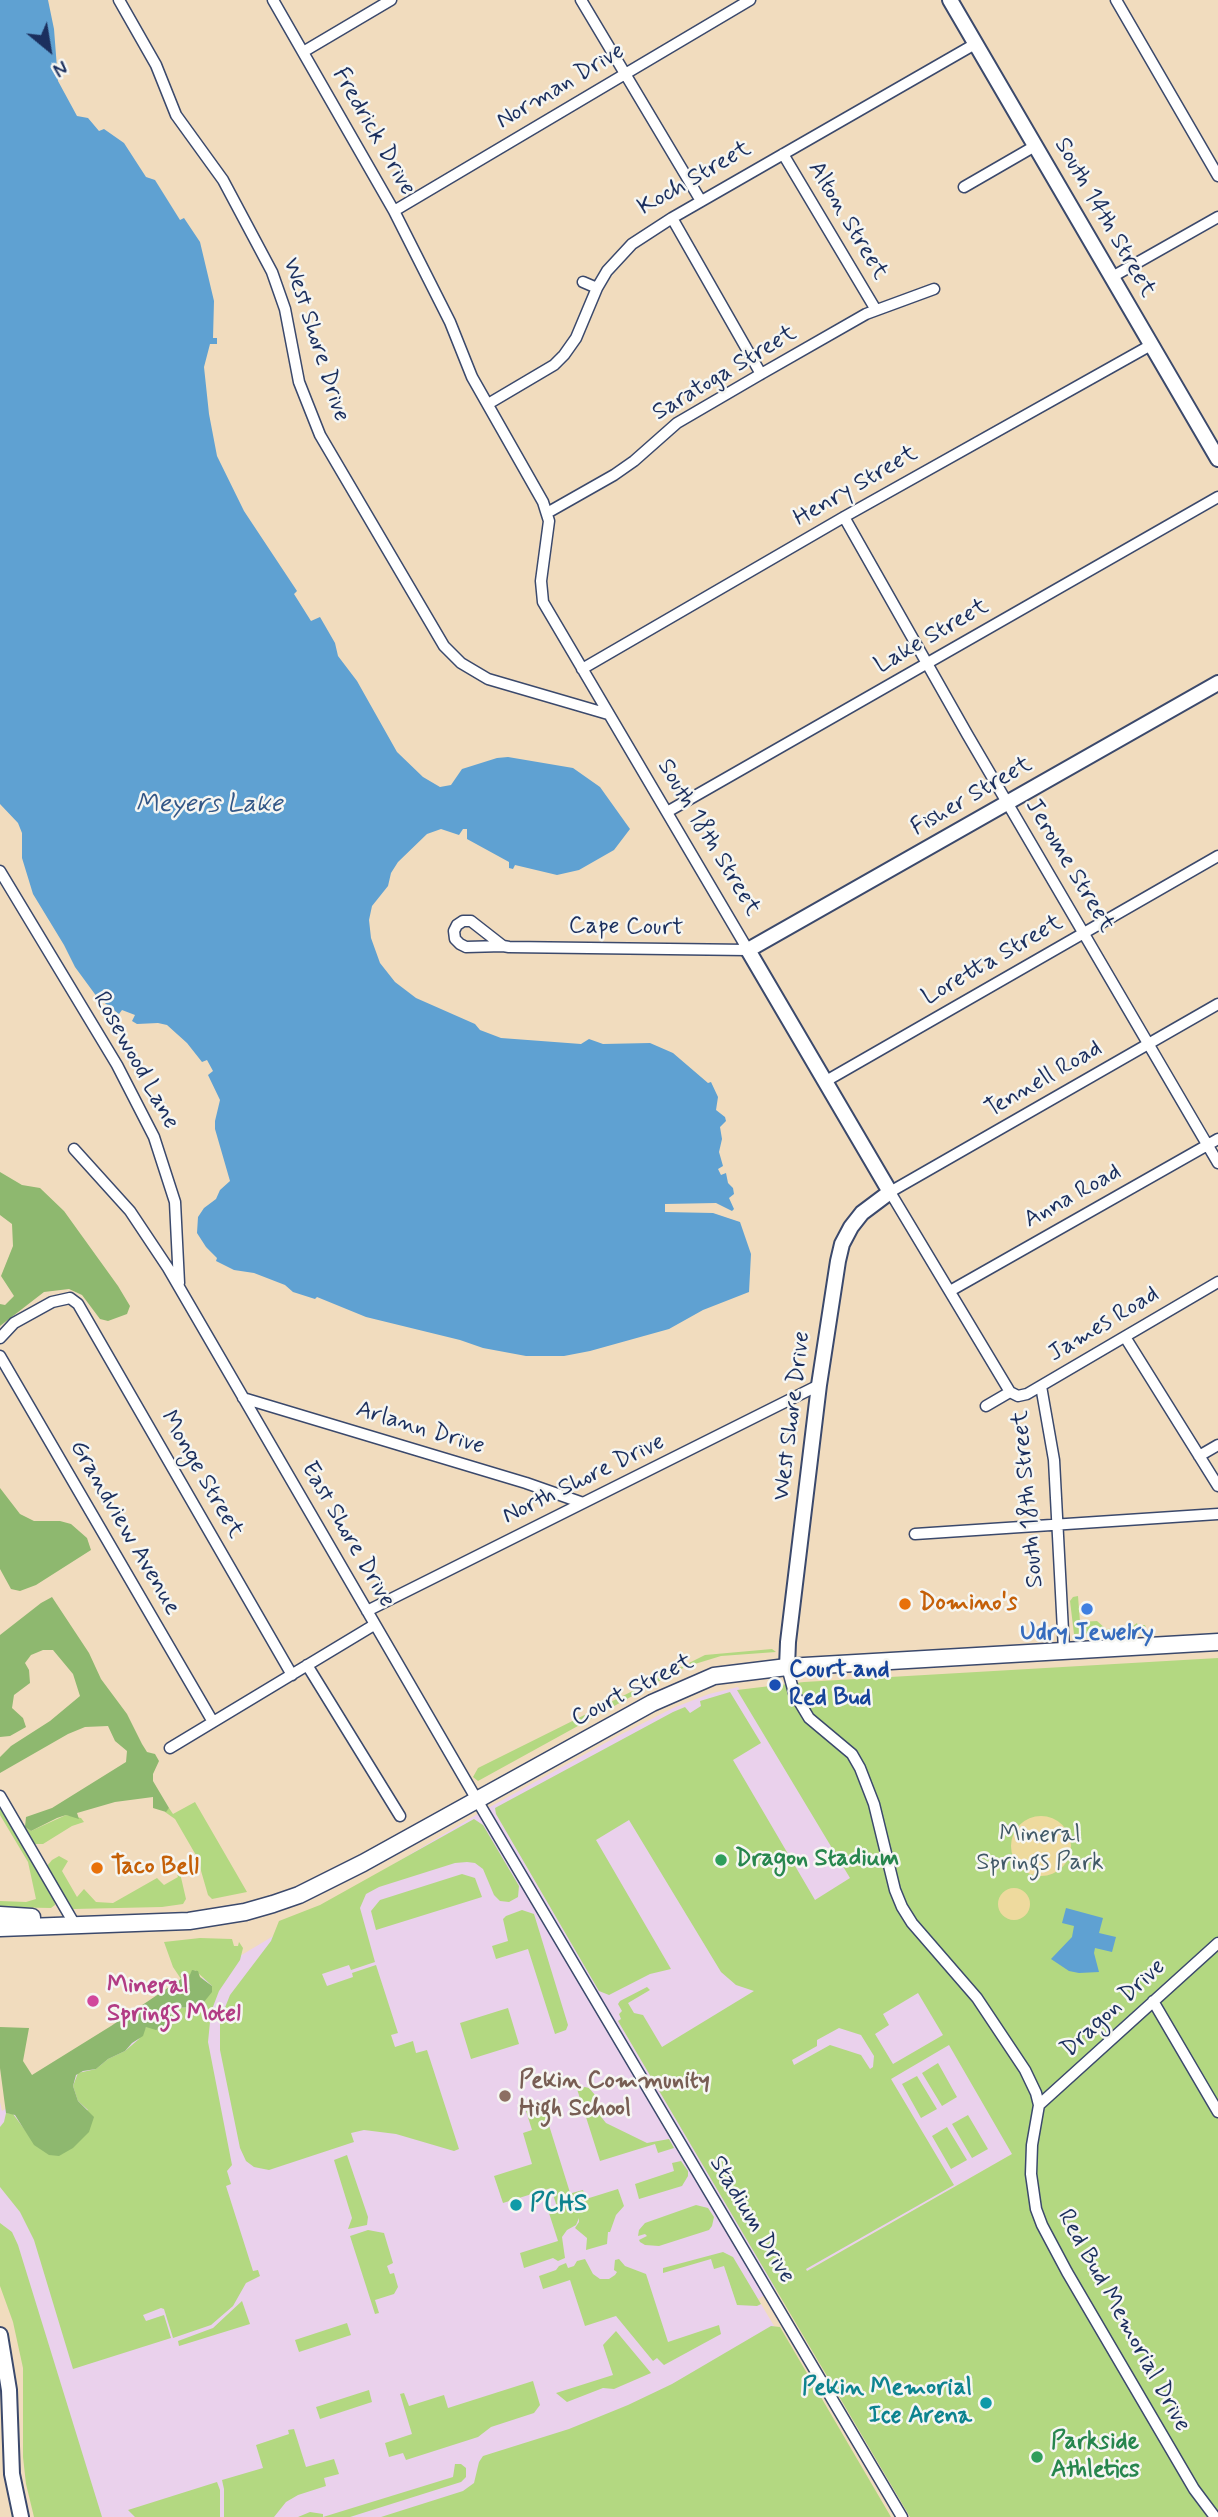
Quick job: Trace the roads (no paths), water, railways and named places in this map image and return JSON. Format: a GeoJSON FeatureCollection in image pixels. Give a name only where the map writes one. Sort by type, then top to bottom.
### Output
{"type":"FeatureCollection","features":[{"type":"Feature","properties":{"kind":"main road","name":"Court Street"},"geometry":{"type":"LineString","coordinates":[[0,1915],[74,1923],[189,1921],[273,1904],[324,1883],[652,1703],[692,1684],[724,1674],[788,1667],[1218,1642]]}},
{"type":"Feature","properties":{"kind":"main road","name":"Court Street"},"geometry":{"type":"LineString","coordinates":[[0,1928],[74,1923]]}},
{"type":"Feature","properties":{"kind":"street","name":"West Shore Drive"},"geometry":{"type":"LineString","coordinates":[[119,0],[156,65],[176,115],[223,180],[276,282],[287,318],[299,382],[320,435],[444,646],[461,663],[488,679],[608,714]]}},
{"type":"Feature","properties":{"kind":"street","name":"Fredrick Drive"},"geometry":{"type":"LineString","coordinates":[[273,0],[394,211],[434,287]]}},
{"type":"Feature","properties":{"kind":"street"},"geometry":{"type":"LineString","coordinates":[[303,52],[391,0]]}},
{"type":"Feature","properties":{"kind":"street"},"geometry":{"type":"LineString","coordinates":[[582,0],[701,201]]}},
{"type":"Feature","properties":{"kind":"street","name":"Norman Drive"},"geometry":{"type":"LineString","coordinates":[[394,211],[750,0]]}},
{"type":"Feature","properties":{"kind":"street","name":"South 14th Street"},"geometry":{"type":"LineString","coordinates":[[952,0],[975,44],[1218,459]]}},
{"type":"Feature","properties":{"kind":"street"},"geometry":{"type":"LineString","coordinates":[[1116,0],[1218,176]]}},
{"type":"Feature","properties":{"kind":"street","name":"Koch Street"},"geometry":{"type":"LineString","coordinates":[[488,404],[554,365],[564,355],[576,338],[597,288],[619,255],[642,236],[975,44]]}},
{"type":"Feature","properties":{"kind":"street"},"geometry":{"type":"LineString","coordinates":[[964,187],[1035,146]]}},
{"type":"Feature","properties":{"kind":"street","name":"Alton Street"},"geometry":{"type":"LineString","coordinates":[[783,154],[876,310]]}},
{"type":"Feature","properties":{"kind":"street"},"geometry":{"type":"LineString","coordinates":[[1112,277],[1218,217]]}},
{"type":"Feature","properties":{"kind":"street"},"geometry":{"type":"LineString","coordinates":[[672,218],[761,374]]}},
{"type":"Feature","properties":{"kind":"street"},"geometry":{"type":"LineString","coordinates":[[583,282],[597,288]]}},
{"type":"Feature","properties":{"kind":"street","name":"South 18th Street"},"geometry":{"type":"LineString","coordinates":[[434,287],[469,371],[547,513],[549,528],[541,593],[543,602],[1010,1392]]}},
{"type":"Feature","properties":{"kind":"street","name":"Saratoga Street"},"geometry":{"type":"LineString","coordinates":[[547,513],[614,475],[677,423],[761,374],[876,310],[934,289]]}},
{"type":"Feature","properties":{"kind":"street","name":"Henry Street"},"geometry":{"type":"LineString","coordinates":[[582,669],[844,517],[1151,345]]}},
{"type":"Feature","properties":{"kind":"street","name":"Lake Street"},"geometry":{"type":"LineString","coordinates":[[667,812],[1218,497]]}},
{"type":"Feature","properties":{"kind":"street","name":"Jerome Street"},"geometry":{"type":"LineString","coordinates":[[844,517],[1218,1163]]}},
{"type":"Feature","properties":{"kind":"street","name":"Fisher Street"},"geometry":{"type":"LineString","coordinates":[[748,950],[1218,683]]}},
{"type":"Feature","properties":{"kind":"street","name":"Loretta Street"},"geometry":{"type":"LineString","coordinates":[[826,1081],[1218,856]]}},
{"type":"Feature","properties":{"kind":"street","name":"Rosewood Lane"},"geometry":{"type":"LineString","coordinates":[[0,871],[117,1065],[155,1137],[175,1202],[181,1290]]}},
{"type":"Feature","properties":{"kind":"street","name":"Cape Court"},"geometry":{"type":"LineString","coordinates":[[503,946],[471,921],[463,921],[454,931],[455,939],[466,947],[748,950]]}},
{"type":"Feature","properties":{"kind":"street","name":"Tennell Road"},"geometry":{"type":"LineString","coordinates":[[890,1192],[1218,1004]]}},
{"type":"Feature","properties":{"kind":"street","name":"Anna Road"},"geometry":{"type":"LineString","coordinates":[[950,1291],[1218,1139]]}},
{"type":"Feature","properties":{"kind":"street","name":"East Shore Drive"},"geometry":{"type":"LineString","coordinates":[[74,1149],[136,1219],[181,1290],[477,1800]]}},
{"type":"Feature","properties":{"kind":"street","name":"West Shore Drive"},"geometry":{"type":"LineString","coordinates":[[788,1667],[788,1642],[819,1385],[842,1244],[862,1213],[890,1192]]}},
{"type":"Feature","properties":{"kind":"street","name":"James Road"},"geometry":{"type":"LineString","coordinates":[[1010,1392],[1023,1396],[1041,1387],[1218,1282]]}},
{"type":"Feature","properties":{"kind":"street","name":"Monge Street"},"geometry":{"type":"LineString","coordinates":[[0,1338],[14,1323],[52,1302],[70,1298],[81,1308],[292,1675]]}},
{"type":"Feature","properties":{"kind":"street"},"geometry":{"type":"LineString","coordinates":[[1125,1337],[1218,1486]]}},
{"type":"Feature","properties":{"kind":"street","name":"Grandview Avenue"},"geometry":{"type":"LineString","coordinates":[[0,1356],[213,1722]]}},
{"type":"Feature","properties":{"kind":"street","name":"North Shore Drive"},"geometry":{"type":"LineString","coordinates":[[366,1611],[819,1385]]}},
{"type":"Feature","properties":{"kind":"street","name":"South 18th Street"},"geometry":{"type":"LineString","coordinates":[[1041,1387],[1054,1460],[1064,1650]]}},
{"type":"Feature","properties":{"kind":"street"},"geometry":{"type":"LineString","coordinates":[[986,1406],[1010,1392]]}},
{"type":"Feature","properties":{"kind":"street","name":"Arlann Drive"},"geometry":{"type":"LineString","coordinates":[[243,1398],[526,1483],[583,1503]]}},
{"type":"Feature","properties":{"kind":"street"},"geometry":{"type":"LineString","coordinates":[[1199,1456],[1218,1445]]}},
{"type":"Feature","properties":{"kind":"street"},"geometry":{"type":"LineString","coordinates":[[915,1534],[1218,1514]]}},
{"type":"Feature","properties":{"kind":"street"},"geometry":{"type":"LineString","coordinates":[[170,1748],[374,1625]]}},
{"type":"Feature","properties":{"kind":"street"},"geometry":{"type":"LineString","coordinates":[[307,1665],[400,1816]]}},
{"type":"Feature","properties":{"kind":"street"},"geometry":{"type":"LineString","coordinates":[[788,1667],[794,1693],[808,1718],[852,1754],[860,1768],[874,1804],[895,1890],[902,1907],[912,1923],[977,1998],[999,2029],[1036,2092],[1039,2105]]}},
{"type":"Feature","properties":{"kind":"street"},"geometry":{"type":"LineString","coordinates":[[0,1796],[74,1923]]}},
{"type":"Feature","properties":{"kind":"street","name":"Stadium Drive"},"geometry":{"type":"LineString","coordinates":[[477,1800],[902,2517]]}},
{"type":"Feature","properties":{"kind":"street","name":"Dragon Drive"},"geometry":{"type":"LineString","coordinates":[[1039,2105],[1218,1943]]}},
{"type":"Feature","properties":{"kind":"street"},"geometry":{"type":"LineString","coordinates":[[1153,2001],[1218,2112]]}},
{"type":"Feature","properties":{"kind":"street","name":"Red Bud Memorial Drive"},"geometry":{"type":"LineString","coordinates":[[1039,2105],[1032,2145],[1031,2174],[1036,2209],[1042,2225],[1200,2499],[1215,2517]]}},
{"type":"Feature","properties":{"kind":"street"},"geometry":{"type":"LineString","coordinates":[[0,2335],[9,2390],[12,2474],[21,2517]]}},
{"type":"Feature","properties":{"kind":"water","name":"Meyers Lake"},"geometry":{"type":"Polygon","coordinates":[[[0,0],[48,0],[54,29],[58,81],[77,116],[88,118],[99,131],[104,129],[124,143],[146,177],[155,180],[180,220],[184,218],[200,242],[214,301],[213,338],[217,338],[217,344],[210,344],[204,367],[217,456],[244,511],[297,591],[294,594],[311,621],[320,617],[335,643],[338,656],[357,681],[397,752],[423,777],[440,787],[451,785],[462,769],[497,758],[508,757],[573,768],[600,787],[630,829],[614,850],[579,870],[557,875],[515,865],[513,869],[509,868],[509,862],[467,839],[467,829],[463,829],[459,835],[441,829],[427,834],[398,862],[391,873],[388,886],[372,906],[369,920],[371,938],[380,963],[395,982],[416,998],[501,1038],[581,1044],[589,1039],[603,1044],[650,1043],[673,1053],[708,1083],[711,1082],[718,1097],[716,1110],[726,1121],[720,1127],[722,1139],[719,1152],[723,1166],[718,1169],[721,1175],[726,1173],[728,1183],[733,1188],[734,1194],[729,1198],[734,1209],[732,1211],[716,1203],[665,1204],[665,1212],[713,1213],[740,1222],[751,1254],[749,1292],[703,1310],[669,1329],[564,1356],[526,1356],[483,1348],[366,1317],[317,1297],[315,1299],[293,1292],[285,1285],[254,1273],[234,1270],[216,1261],[217,1258],[197,1233],[198,1217],[230,1181],[215,1129],[220,1100],[208,1075],[213,1071],[207,1060],[202,1062],[187,1043],[167,1025],[137,1024],[132,1021],[135,1015],[122,1010],[119,1014],[97,997],[75,967],[33,894],[22,858],[22,833],[18,823],[0,804],[0,0]]]}},
{"type":"Feature","properties":{"kind":"water"},"geometry":{"type":"Polygon","coordinates":[[[1066,1908],[1103,1918],[1099,1933],[1116,1937],[1112,1952],[1095,1948],[1099,1972],[1069,1971],[1051,1959],[1072,1937],[1074,1926],[1062,1923],[1066,1908]]]}},
{"type":"Feature","properties":{"kind":"place","name":"Domino's"},"geometry":{"type":"Point","coordinates":[905,1604]}},
{"type":"Feature","properties":{"kind":"place","name":"Udry Jewelry"},"geometry":{"type":"Point","coordinates":[1087,1609]}},
{"type":"Feature","properties":{"kind":"place","name":"Court and Red Bud"},"geometry":{"type":"Point","coordinates":[775,1685]}},
{"type":"Feature","properties":{"kind":"place","name":"Dragon Stadium"},"geometry":{"type":"Point","coordinates":[721,1860]}},
{"type":"Feature","properties":{"kind":"place","name":"Taco Bell"},"geometry":{"type":"Point","coordinates":[97,1868]}},
{"type":"Feature","properties":{"kind":"place","name":"Mineral Springs Motel"},"geometry":{"type":"Point","coordinates":[93,2001]}},
{"type":"Feature","properties":{"kind":"place","name":"Pekin Community High School"},"geometry":{"type":"Point","coordinates":[505,2096]}},
{"type":"Feature","properties":{"kind":"place","name":"PCHS"},"geometry":{"type":"Point","coordinates":[516,2205]}},
{"type":"Feature","properties":{"kind":"place","name":"Pekin Memorial Ice Arena"},"geometry":{"type":"Point","coordinates":[986,2403]}},
{"type":"Feature","properties":{"kind":"place","name":"Parkside Athletics"},"geometry":{"type":"Point","coordinates":[1037,2457]}},
{"type":"Feature","properties":{"kind":"park label","name":"Mineral Springs Park"},"geometry":{"type":"Point","coordinates":[1040,1850]}}]}
